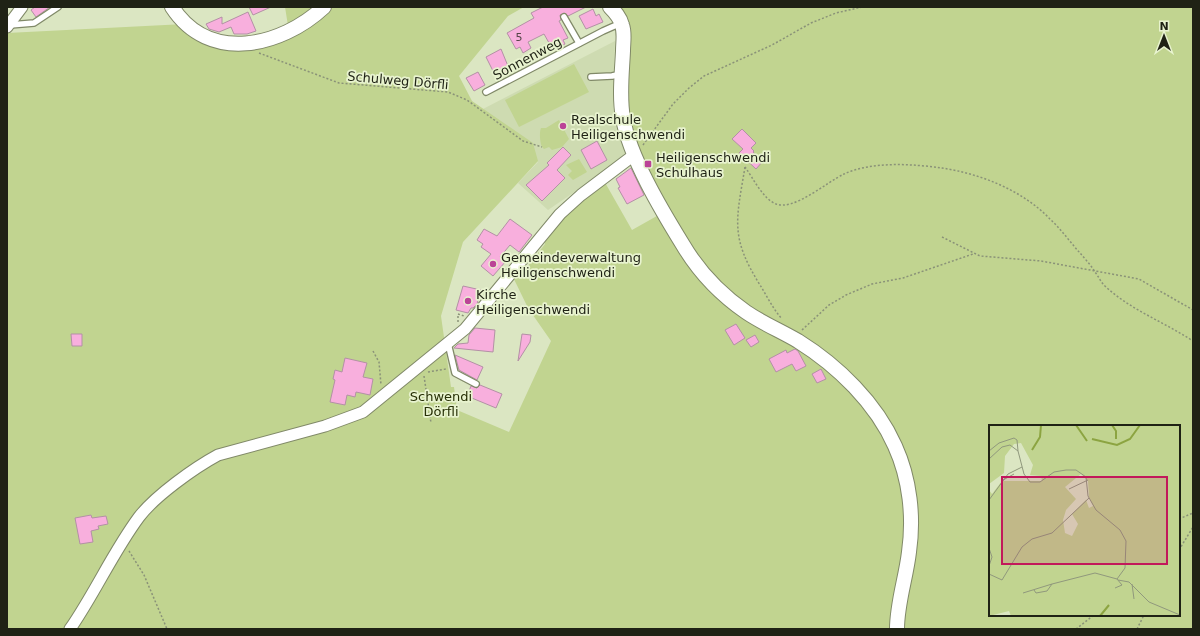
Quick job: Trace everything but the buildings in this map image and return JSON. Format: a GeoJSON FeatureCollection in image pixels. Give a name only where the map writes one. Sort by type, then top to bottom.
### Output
{"type":"FeatureCollection","features":[{"type":"Feature","properties":{"kind":"street"},"geometry":{"type":"LineString","coordinates":[[8,26],[22,7]]}},
{"type":"Feature","properties":{"kind":"street"},"geometry":{"type":"LineString","coordinates":[[172,7],[185,24],[206,39],[221,43],[247,43],[265,40],[289,32],[306,22],[324,7]]}},
{"type":"Feature","properties":{"kind":"street"},"geometry":{"type":"LineString","coordinates":[[610,7],[622,23],[624,32],[622,74],[623,118],[633,153],[682,245],[710,282],[745,312],[797,341],[831,366],[856,390],[870,407],[891,438],[903,468],[911,508],[910,552],[898,611],[897,629]]}},
{"type":"Feature","properties":{"kind":"street"},"geometry":{"type":"LineString","coordinates":[[70,629],[122,544],[146,510],[157,499],[211,458],[236,449],[280,439],[352,417],[363,412],[422,365],[471,322],[560,214],[633,153]]}},
{"type":"Feature","properties":{"kind":"lane"},"geometry":{"type":"LineString","coordinates":[[8,26],[34,23],[58,7]]}},
{"type":"Feature","properties":{"kind":"lane","name":"Sonnenweg"},"geometry":{"type":"LineString","coordinates":[[564,17],[579,43]]}},
{"type":"Feature","properties":{"kind":"lane","name":"Sonnenweg"},"geometry":{"type":"LineString","coordinates":[[486,92],[579,43],[622,23]]}},
{"type":"Feature","properties":{"kind":"lane"},"geometry":{"type":"LineString","coordinates":[[590,77],[622,74]]}},
{"type":"Feature","properties":{"kind":"lane"},"geometry":{"type":"LineString","coordinates":[[448,343],[455,373],[476,384]]}},
{"type":"Feature","properties":{"kind":"path"},"geometry":{"type":"LineString","coordinates":[[633,153],[645,144],[673,104],[704,76],[772,45],[811,23],[836,13],[862,7]]}},
{"type":"Feature","properties":{"kind":"path","name":"Schulweg Dörfli"},"geometry":{"type":"LineString","coordinates":[[247,43],[262,55],[339,83],[448,92],[467,100],[523,141],[542,147]]}},
{"type":"Feature","properties":{"kind":"path"},"geometry":{"type":"LineString","coordinates":[[785,322],[758,283],[739,246],[737,221],[746,167],[767,198],[775,204],[785,206],[801,199],[844,174],[866,168],[887,165],[931,167],[992,181],[1010,189],[1039,209],[1050,219],[1094,270],[1104,286],[1124,301],[1193,341]]}},
{"type":"Feature","properties":{"kind":"path"},"geometry":{"type":"LineString","coordinates":[[942,237],[974,254],[1034,260],[1139,279],[1193,310]]}},
{"type":"Feature","properties":{"kind":"path"},"geometry":{"type":"LineString","coordinates":[[800,331],[809,325],[829,305],[846,295],[872,284],[903,278],[974,254]]}},
{"type":"Feature","properties":{"kind":"path"},"geometry":{"type":"LineString","coordinates":[[373,351],[379,362],[381,397]]}},
{"type":"Feature","properties":{"kind":"path"},"geometry":{"type":"LineString","coordinates":[[431,423],[423,373],[446,370]]}},
{"type":"Feature","properties":{"kind":"path"},"geometry":{"type":"LineString","coordinates":[[427,400],[453,397]]}},
{"type":"Feature","properties":{"kind":"path"},"geometry":{"type":"LineString","coordinates":[[1180,519],[1193,513]]}},
{"type":"Feature","properties":{"kind":"path"},"geometry":{"type":"LineString","coordinates":[[1180,548],[1193,527]]}},
{"type":"Feature","properties":{"kind":"path"},"geometry":{"type":"LineString","coordinates":[[122,544],[130,552],[144,575],[167,629]]}},
{"type":"Feature","properties":{"kind":"path"},"geometry":{"type":"LineString","coordinates":[[1076,629],[1093,616]]}},
{"type":"Feature","properties":{"kind":"path"},"geometry":{"type":"LineString","coordinates":[[1137,629],[1144,616]]}},
{"type":"Feature","properties":{"kind":"shaded area","name":"Realschule Heiligenschwendi"},"geometry":{"type":"Polygon","coordinates":[[[615,41],[613,108],[627,156],[548,210],[518,183],[538,162],[483,109],[615,41]]]}},
{"type":"Feature","properties":{"kind":"green space","name":"Schwendi Dörfli"},"geometry":{"type":"Polygon","coordinates":[[[285,7],[524,7],[508,16],[459,76],[472,101],[533,143],[538,161],[463,242],[441,316],[451,387],[454,387],[457,410],[509,432],[551,341],[528,308],[511,273],[517,266],[524,271],[545,244],[542,236],[603,179],[632,230],[664,212],[627,139],[624,31],[610,7],[1193,7],[1193,629],[7,629],[7,33],[185,24],[213,41],[289,32],[285,7]]]}},
{"type":"Feature","properties":{"kind":"green space"},"geometry":{"type":"Polygon","coordinates":[[[574,64],[589,92],[519,127],[505,100],[574,64]]]}},
{"type":"Feature","properties":{"kind":"green space"},"geometry":{"type":"Polygon","coordinates":[[[559,120],[569,139],[562,147],[552,150],[549,147],[544,149],[540,140],[541,128],[546,128],[559,120]]]}},
{"type":"Feature","properties":{"kind":"green space"},"geometry":{"type":"Polygon","coordinates":[[[579,159],[587,172],[573,180],[568,175],[572,171],[566,165],[579,159]]]}},
{"type":"Feature","properties":{"kind":"place","name":"Realschule Heiligenschwendi"},"geometry":{"type":"Point","coordinates":[563,126]}},
{"type":"Feature","properties":{"kind":"place","name":"Heiligenschwendi Schulhaus"},"geometry":{"type":"Point","coordinates":[648,164]}},
{"type":"Feature","properties":{"kind":"place","name":"Gemeindeverwaltung Heiligenschwendi"},"geometry":{"type":"Point","coordinates":[493,264]}},
{"type":"Feature","properties":{"kind":"place","name":"Kirche Heiligenschwendi"},"geometry":{"type":"Point","coordinates":[468,301]}}]}
